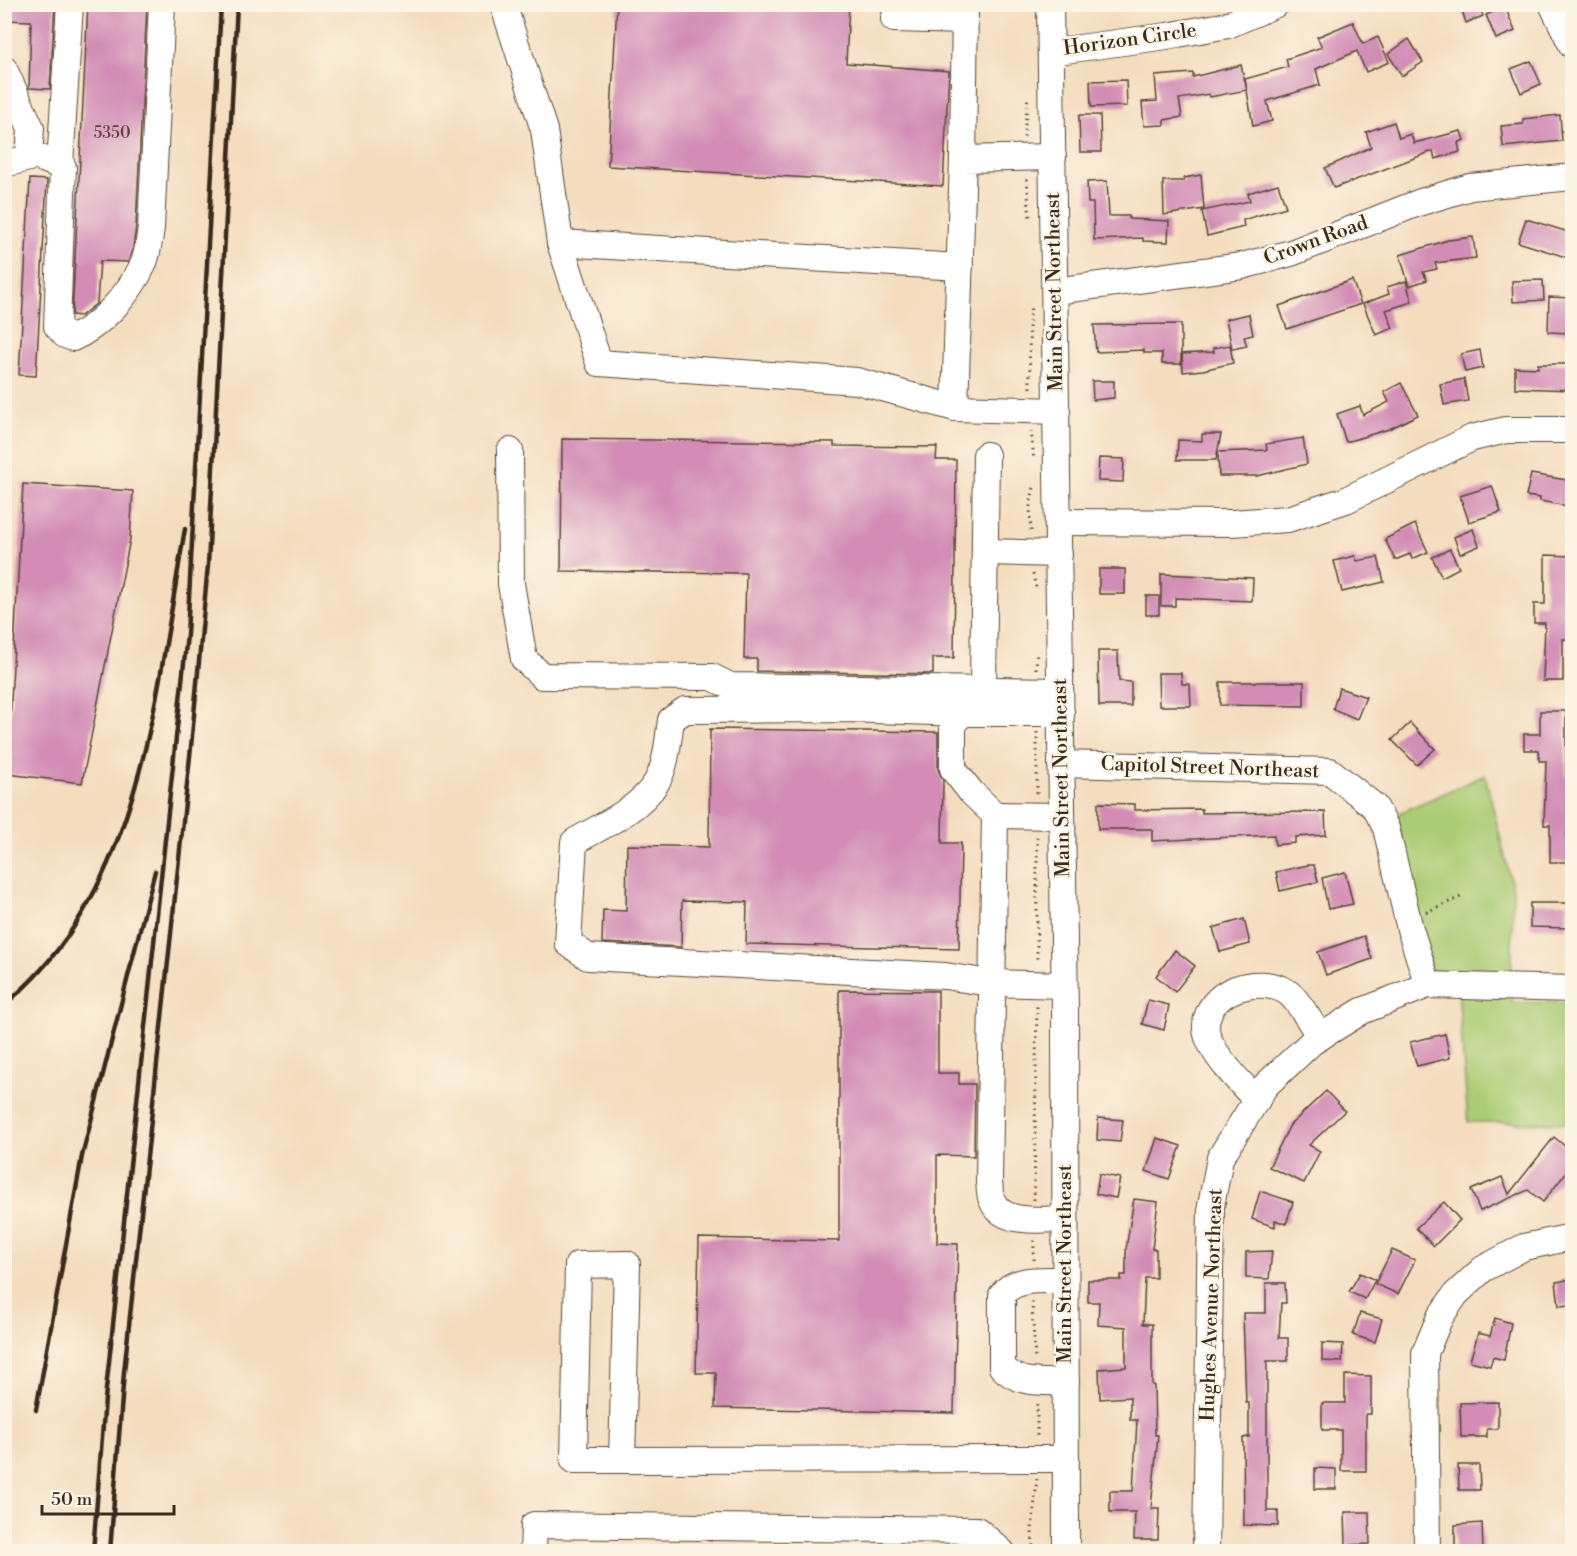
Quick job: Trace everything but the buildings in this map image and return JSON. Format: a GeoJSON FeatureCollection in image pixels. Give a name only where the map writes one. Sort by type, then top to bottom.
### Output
{"type":"FeatureCollection","features":[{"type":"Feature","properties":{"kind":"street"},"geometry":{"type":"LineString","coordinates":[[70,4],[60,165],[65,174],[57,326],[65,335],[73,338],[93,330],[129,288],[144,263],[151,228],[162,4]]}},
{"type":"Feature","properties":{"kind":"street"},"geometry":{"type":"LineString","coordinates":[[503,4],[544,130],[560,243],[599,363],[857,381],[955,408],[1057,411]]}},
{"type":"Feature","properties":{"kind":"street","name":"Main Street Northeast"},"geometry":{"type":"LineString","coordinates":[[1050,4],[1053,156],[1043,296],[1057,411],[1059,554],[1048,702],[1061,764],[1050,816],[1064,985],[1066,1551]]}},
{"type":"Feature","properties":{"kind":"street","name":"Horizon Circle"},"geometry":{"type":"LineString","coordinates":[[1051,52],[1228,25],[1276,4]]}},
{"type":"Feature","properties":{"kind":"street"},"geometry":{"type":"LineString","coordinates":[[1552,4],[1572,45]]}},
{"type":"Feature","properties":{"kind":"street"},"geometry":{"type":"LineString","coordinates":[[894,19],[965,13],[955,408]]}},
{"type":"Feature","properties":{"kind":"street"},"geometry":{"type":"LineString","coordinates":[[4,69],[31,128],[31,154],[23,161],[4,164]]}},
{"type":"Feature","properties":{"kind":"street"},"geometry":{"type":"LineString","coordinates":[[31,154],[60,165]]}},
{"type":"Feature","properties":{"kind":"street"},"geometry":{"type":"LineString","coordinates":[[963,159],[1053,156]]}},
{"type":"Feature","properties":{"kind":"street","name":"Crown Road"},"geometry":{"type":"LineString","coordinates":[[1043,296],[1242,266],[1291,253],[1418,203],[1470,187],[1572,177]]}},
{"type":"Feature","properties":{"kind":"street"},"geometry":{"type":"LineString","coordinates":[[560,243],[960,267]]}},
{"type":"Feature","properties":{"kind":"street"},"geometry":{"type":"LineString","coordinates":[[1059,522],[1232,523],[1288,519],[1346,500],[1472,438],[1506,430],[1572,430]]}},
{"type":"Feature","properties":{"kind":"street"},"geometry":{"type":"LineString","coordinates":[[510,451],[511,584],[524,659],[542,676],[711,677],[730,686],[983,690],[1048,702]]}},
{"type":"Feature","properties":{"kind":"street"},"geometry":{"type":"LineString","coordinates":[[983,690],[986,455]]}},
{"type":"Feature","properties":{"kind":"street"},"geometry":{"type":"LineString","coordinates":[[985,552],[1059,554]]}},
{"type":"Feature","properties":{"kind":"street"},"geometry":{"type":"LineString","coordinates":[[1048,702],[963,713],[845,709],[686,710],[671,720],[665,754],[656,782],[640,801],[574,842],[568,943],[588,957],[945,976],[990,983],[1064,985]]}},
{"type":"Feature","properties":{"kind":"street"},"geometry":{"type":"LineString","coordinates":[[963,713],[954,722],[953,769],[970,792],[995,815],[1050,816]]}},
{"type":"Feature","properties":{"kind":"street","name":"Capitol Street Northeast"},"geometry":{"type":"LineString","coordinates":[[1061,764],[1330,771],[1375,807],[1386,828],[1408,920],[1428,985]]}},
{"type":"Feature","properties":{"kind":"street"},"geometry":{"type":"LineString","coordinates":[[995,815],[990,983],[989,1181],[992,1200],[1000,1212],[1020,1219],[1065,1219]]}},
{"type":"Feature","properties":{"kind":"street"},"geometry":{"type":"LineString","coordinates":[[1257,1100],[1224,1066],[1206,1030],[1211,1008],[1237,987],[1264,982],[1288,993],[1320,1037]]}},
{"type":"Feature","properties":{"kind":"street","name":"Hughes Avenue Northeast"},"geometry":{"type":"LineString","coordinates":[[1206,1551],[1210,1206],[1220,1158],[1265,1086],[1320,1037],[1362,1011],[1428,985],[1572,990]]}},
{"type":"Feature","properties":{"kind":"street"},"geometry":{"type":"LineString","coordinates":[[1427,1551],[1425,1353],[1440,1317],[1456,1294],[1482,1269],[1524,1247],[1572,1237]]}},
{"type":"Feature","properties":{"kind":"street"},"geometry":{"type":"LineString","coordinates":[[622,1460],[627,1264],[578,1265],[574,1460],[622,1460],[1066,1459]]}},
{"type":"Feature","properties":{"kind":"street"},"geometry":{"type":"LineString","coordinates":[[1065,1280],[1017,1283],[1002,1295],[1002,1367],[1017,1378],[1066,1382]]}},
{"type":"Feature","properties":{"kind":"street"},"geometry":{"type":"LineString","coordinates":[[533,1551],[534,1525],[798,1540],[976,1530],[993,1548]]}},
{"type":"Feature","properties":{"kind":"path"},"geometry":{"type":"LineString","coordinates":[[1029,89],[1023,128],[1030,225]]}},
{"type":"Feature","properties":{"kind":"path"},"geometry":{"type":"LineString","coordinates":[[1034,464],[1030,410],[1029,326],[1043,296]]}},
{"type":"Feature","properties":{"kind":"path"},"geometry":{"type":"LineString","coordinates":[[1034,485],[1030,505],[1031,553],[1037,594]]}},
{"type":"Feature","properties":{"kind":"path"},"geometry":{"type":"LineString","coordinates":[[1033,1551],[1032,1530],[1037,1490],[1037,1459],[1036,1381],[1031,1314],[1037,983],[1050,816],[1048,702],[1037,647]]}},
{"type":"Feature","properties":{"kind":"path"},"geometry":{"type":"LineString","coordinates":[[1408,920],[1461,897]]}},
{"type":"Feature","properties":{"kind":"green space"},"geometry":{"type":"Polygon","coordinates":[[[1485,775],[1513,890],[1511,1002],[1572,1003],[1572,1123],[1468,1122],[1459,979],[1444,981],[1429,968],[1397,814],[1485,775]]]}},
{"type":"Feature","properties":{"kind":"railway"},"geometry":{"type":"LineString","coordinates":[[93,1552],[105,1399],[187,635],[221,4]]}},
{"type":"Feature","properties":{"kind":"railway"},"geometry":{"type":"LineString","coordinates":[[110,1552],[124,1372],[191,747],[208,565],[237,4]]}},
{"type":"Feature","properties":{"kind":"railway"},"geometry":{"type":"LineString","coordinates":[[4,1005],[50,959],[86,907],[114,848],[135,786],[151,722],[185,529]]}},
{"type":"Feature","properties":{"kind":"railway"},"geometry":{"type":"LineString","coordinates":[[36,1410],[82,1156],[155,871]]}}]}
